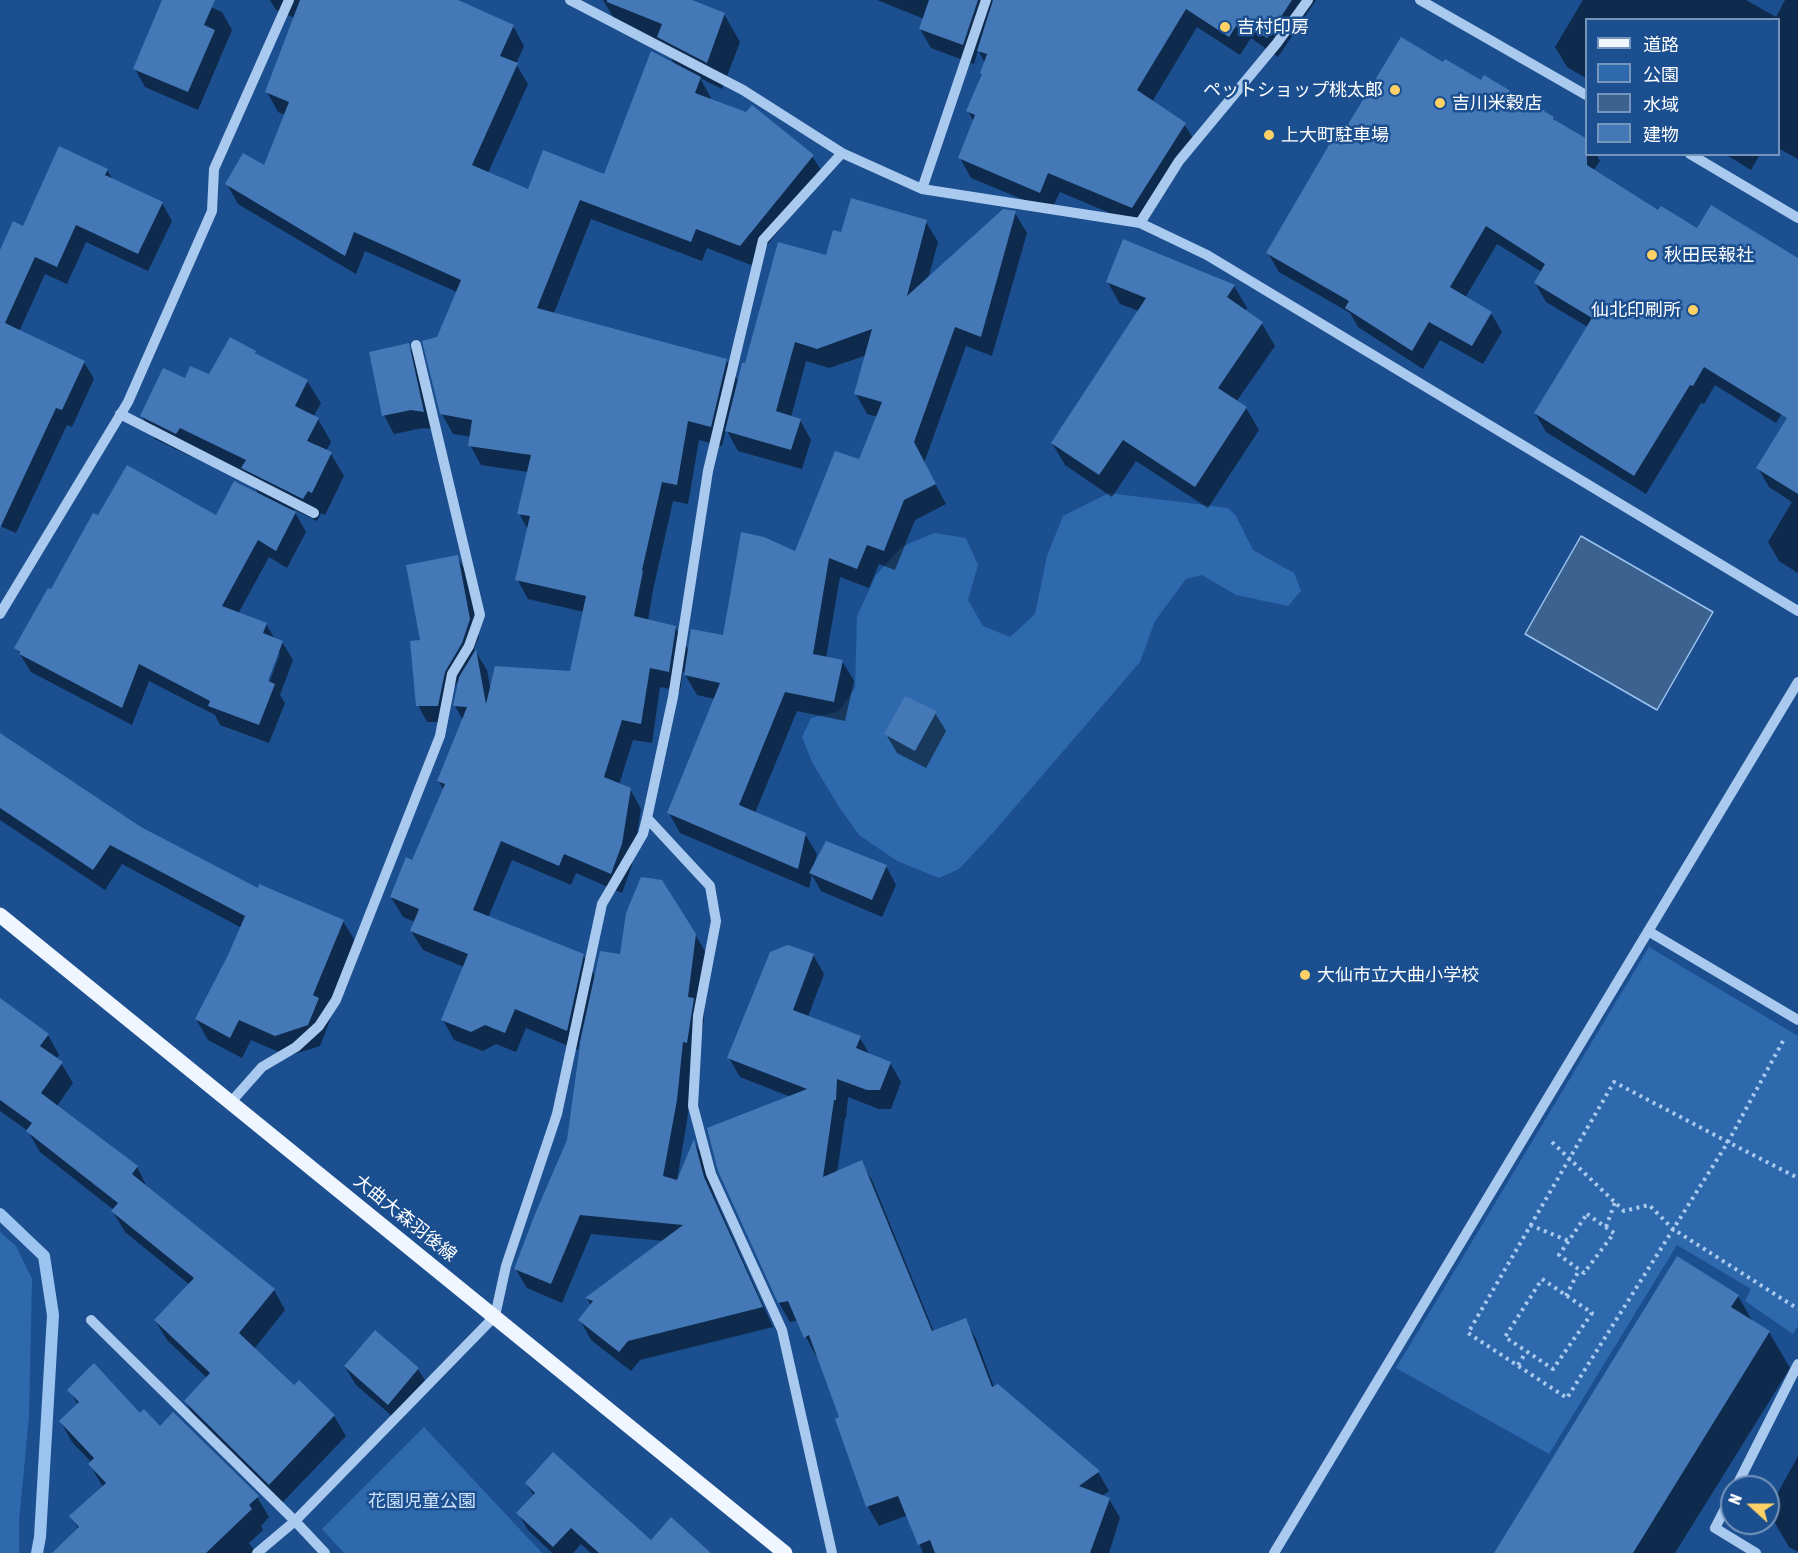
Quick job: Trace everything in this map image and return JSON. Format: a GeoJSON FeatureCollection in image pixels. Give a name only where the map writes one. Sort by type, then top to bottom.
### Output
{"type":"FeatureCollection","features":[{"type":"Feature","properties":{"kind":"main road","name":"大曲大森羽後線"},"geometry":{"type":"LineString","coordinates":[[0,915],[785,1553]]}},
{"type":"Feature","properties":{"kind":"street"},"geometry":{"type":"LineString","coordinates":[[0,614],[128,402],[212,211],[214,169],[289,0]]}},
{"type":"Feature","properties":{"kind":"street"},"geometry":{"type":"LineString","coordinates":[[570,0],[743,90],[842,153],[922,189],[1140,223],[1207,255],[1798,610]]}},
{"type":"Feature","properties":{"kind":"street"},"geometry":{"type":"LineString","coordinates":[[922,189],[986,0]]}},
{"type":"Feature","properties":{"kind":"street"},"geometry":{"type":"LineString","coordinates":[[1140,223],[1179,161],[1277,43],[1308,0]]}},
{"type":"Feature","properties":{"kind":"street"},"geometry":{"type":"LineString","coordinates":[[1420,0],[1585,94]]}},
{"type":"Feature","properties":{"kind":"street"},"geometry":{"type":"LineString","coordinates":[[257,1553],[295,1521],[495,1316],[506,1266],[557,1114],[602,904],[643,834],[647,818],[674,697],[708,471],[763,240],[842,153]]}},
{"type":"Feature","properties":{"kind":"street"},"geometry":{"type":"LineString","coordinates":[[1693,156],[1798,218]]}},
{"type":"Feature","properties":{"kind":"street"},"geometry":{"type":"LineString","coordinates":[[231,1102],[262,1067],[296,1047],[319,1026],[336,1000],[440,736],[452,674],[469,646],[480,615],[416,345]]}},
{"type":"Feature","properties":{"kind":"street"},"geometry":{"type":"LineString","coordinates":[[120,414],[314,513]]}},
{"type":"Feature","properties":{"kind":"street"},"geometry":{"type":"LineString","coordinates":[[1274,1553],[1798,682]]}},
{"type":"Feature","properties":{"kind":"street"},"geometry":{"type":"LineString","coordinates":[[647,818],[710,886],[716,921],[698,1016],[693,1106],[711,1174],[782,1330],[832,1553]]}},
{"type":"Feature","properties":{"kind":"street"},"geometry":{"type":"LineString","coordinates":[[1648,931],[1797,1020]]}},
{"type":"Feature","properties":{"kind":"street"},"geometry":{"type":"LineString","coordinates":[[91,1320],[325,1553]]}},
{"type":"Feature","properties":{"kind":"street"},"geometry":{"type":"LineString","coordinates":[[1742,1475],[1798,1364]]}},
{"type":"Feature","properties":{"kind":"street"},"geometry":{"type":"LineString","coordinates":[[1720,1518],[1715,1528],[1720,1531]]}},
{"type":"Feature","properties":{"kind":"street"},"geometry":{"type":"LineString","coordinates":[[1726,1535],[1756,1553]]}},
{"type":"Feature","properties":{"kind":"path"},"geometry":{"type":"LineString","coordinates":[[1797,1020],[1728,1142],[1567,1398],[1468,1333],[1614,1082],[1728,1142],[1798,1178]]}},
{"type":"Feature","properties":{"kind":"path"},"geometry":{"type":"LineString","coordinates":[[1533,1123],[1624,1211],[1649,1205],[1674,1229],[1798,1309]]}},
{"type":"Feature","properties":{"kind":"path"},"geometry":{"type":"LineString","coordinates":[[1606,1227],[1615,1202]]}},
{"type":"Feature","properties":{"kind":"path"},"geometry":{"type":"LineString","coordinates":[[1587,1214],[1614,1233],[1584,1273],[1559,1255],[1569,1241],[1587,1214]]}},
{"type":"Feature","properties":{"kind":"path"},"geometry":{"type":"LineString","coordinates":[[1530,1226],[1569,1241]]}},
{"type":"Feature","properties":{"kind":"path"},"geometry":{"type":"LineString","coordinates":[[1566,1296],[1579,1270]]}},
{"type":"Feature","properties":{"kind":"path"},"geometry":{"type":"LineString","coordinates":[[1542,1279],[1592,1313],[1553,1369],[1526,1352],[1505,1338],[1542,1279]]}},
{"type":"Feature","properties":{"kind":"path"},"geometry":{"type":"LineString","coordinates":[[1518,1365],[1526,1352]]}},
{"type":"Feature","properties":{"kind":"green space"},"geometry":{"type":"Polygon","coordinates":[[[1109,493],[1228,508],[1236,516],[1253,550],[1294,573],[1301,591],[1288,606],[1236,595],[1202,575],[1186,579],[1155,621],[1140,662],[959,869],[939,878],[897,861],[859,835],[812,762],[802,737],[811,718],[839,711],[855,688],[857,616],[876,575],[901,547],[934,533],[966,538],[978,565],[968,600],[983,626],[1010,637],[1035,614],[1047,556],[1063,516],[1109,493]]]}},
{"type":"Feature","properties":{"kind":"green space"},"geometry":{"type":"Polygon","coordinates":[[[1649,947],[1798,1036],[1798,1326],[1793,1334],[1745,1301],[1751,1289],[1677,1245],[1549,1454],[1396,1368],[1649,947]]]}},
{"type":"Feature","properties":{"kind":"green space"},"geometry":{"type":"Polygon","coordinates":[[[0,1232],[16,1246],[32,1279],[29,1416],[19,1522],[19,1553],[0,1553],[0,1232]]]}},
{"type":"Feature","properties":{"kind":"green space","name":"花園児童公園"},"geometry":{"type":"Polygon","coordinates":[[[424,1427],[542,1553],[344,1553],[322,1529],[424,1427]]]}},
{"type":"Feature","properties":{"kind":"water"},"geometry":{"type":"Polygon","coordinates":[[[1581,536],[1713,612],[1657,710],[1525,634],[1581,536]]]}},
{"type":"Feature","properties":{"kind":"building"},"geometry":{"type":"Polygon","coordinates":[[[162,0],[215,0],[204,25],[215,30],[188,92],[133,69],[162,0]]]}},
{"type":"Feature","properties":{"kind":"building"},"geometry":{"type":"Polygon","coordinates":[[[300,0],[458,0],[514,25],[500,56],[518,63],[472,165],[528,189],[543,150],[604,174],[651,51],[701,77],[695,93],[746,112],[752,105],[814,155],[740,246],[696,229],[691,242],[580,200],[537,308],[727,359],[711,427],[688,421],[677,485],[662,482],[642,570],[634,616],[676,626],[669,672],[650,668],[641,724],[622,720],[604,777],[631,788],[622,844],[611,874],[564,854],[559,866],[501,841],[473,910],[584,954],[567,1031],[515,1009],[505,1033],[485,1025],[471,1032],[441,1020],[468,954],[410,931],[419,909],[390,897],[406,857],[412,860],[445,784],[437,781],[467,707],[453,706],[459,677],[476,649],[486,704],[495,666],[570,671],[586,596],[515,580],[530,516],[517,514],[531,455],[468,446],[472,420],[440,414],[422,341],[437,337],[461,280],[354,232],[345,256],[225,184],[243,153],[264,165],[289,102],[265,92],[300,0]]]}},
{"type":"Feature","properties":{"kind":"building"},"geometry":{"type":"Polygon","coordinates":[[[607,0],[692,0],[725,13],[707,63],[657,37],[662,24],[607,2],[607,0]]]}},
{"type":"Feature","properties":{"kind":"building"},"geometry":{"type":"Polygon","coordinates":[[[929,0],[978,0],[963,45],[919,29],[929,0]]]}},
{"type":"Feature","properties":{"kind":"building"},"geometry":{"type":"Polygon","coordinates":[[[993,0],[1292,0],[1267,38],[1240,20],[1229,37],[1186,9],[1137,90],[1186,123],[1132,208],[1048,173],[1040,193],[958,158],[975,115],[966,111],[982,74],[980,73],[987,54],[977,51],[993,0]]]}},
{"type":"Feature","properties":{"kind":"building"},"geometry":{"type":"Polygon","coordinates":[[[1401,37],[1443,62],[1445,59],[1481,80],[1484,75],[1585,138],[1587,165],[1658,210],[1661,206],[1697,228],[1711,205],[1798,258],[1798,494],[1756,468],[1787,418],[1704,367],[1693,386],[1690,385],[1634,476],[1534,413],[1592,318],[1534,283],[1545,264],[1486,226],[1450,287],[1492,312],[1472,346],[1429,322],[1412,351],[1345,308],[1349,301],[1266,253],[1336,133],[1341,136],[1401,37]]]}},
{"type":"Feature","properties":{"kind":"building"},"geometry":{"type":"Polygon","coordinates":[[[59,146],[108,169],[105,175],[163,202],[138,254],[76,225],[57,267],[35,257],[5,323],[85,361],[62,410],[56,408],[0,528],[0,250],[13,221],[23,226],[59,146]]]}},
{"type":"Feature","properties":{"kind":"building"},"geometry":{"type":"Polygon","coordinates":[[[851,198],[927,220],[907,296],[1003,209],[1016,211],[981,337],[955,327],[914,442],[936,484],[904,500],[884,551],[867,545],[857,569],[829,558],[813,654],[843,660],[834,702],[785,692],[739,805],[806,833],[798,869],[667,813],[720,683],[684,675],[691,629],[723,635],[741,532],[764,537],[795,551],[835,451],[859,459],[882,402],[854,394],[872,329],[817,349],[795,342],[776,411],[801,419],[791,450],[725,431],[742,363],[745,363],[778,242],[826,255],[833,230],[841,232],[851,198]]]}},
{"type":"Feature","properties":{"kind":"building"},"geometry":{"type":"Polygon","coordinates":[[[1123,239],[1235,285],[1227,297],[1263,322],[1218,388],[1247,407],[1195,487],[1123,440],[1099,475],[1051,443],[1146,298],[1106,282],[1123,239]]]}},
{"type":"Feature","properties":{"kind":"building"},"geometry":{"type":"Polygon","coordinates":[[[230,337],[256,351],[255,353],[308,380],[295,406],[319,418],[307,441],[332,452],[312,493],[308,491],[303,499],[241,468],[246,460],[180,428],[176,434],[140,416],[163,368],[185,378],[190,366],[209,374],[230,337]]]}},
{"type":"Feature","properties":{"kind":"building"},"geometry":{"type":"Polygon","coordinates":[[[409,343],[424,412],[411,410],[382,416],[369,352],[409,343]]]}},
{"type":"Feature","properties":{"kind":"building"},"geometry":{"type":"Polygon","coordinates":[[[127,465],[216,515],[234,481],[296,512],[276,551],[258,540],[222,606],[267,623],[263,633],[283,641],[268,681],[275,684],[259,725],[208,706],[210,701],[139,664],[122,708],[19,654],[20,652],[14,648],[48,588],[51,589],[93,513],[98,515],[127,465]]]}},
{"type":"Feature","properties":{"kind":"building"},"geometry":{"type":"Polygon","coordinates":[[[458,555],[470,619],[462,643],[445,672],[438,706],[416,706],[410,641],[420,640],[406,565],[458,555]]]}},
{"type":"Feature","properties":{"kind":"building"},"geometry":{"type":"Polygon","coordinates":[[[905,696],[937,711],[915,751],[884,734],[905,696]]]}},
{"type":"Feature","properties":{"kind":"building"},"geometry":{"type":"Polygon","coordinates":[[[0,733],[141,827],[258,888],[259,884],[344,920],[313,995],[319,998],[308,1025],[275,1036],[239,1020],[230,1038],[195,1019],[245,916],[110,845],[93,870],[0,808],[0,733]]]}},
{"type":"Feature","properties":{"kind":"building"},"geometry":{"type":"Polygon","coordinates":[[[826,841],[887,865],[872,900],[809,873],[826,841]]]}},
{"type":"Feature","properties":{"kind":"building"},"geometry":{"type":"Polygon","coordinates":[[[641,877],[662,880],[696,934],[688,997],[694,998],[687,1043],[683,1042],[677,1100],[663,1176],[677,1180],[694,1139],[704,1177],[763,1307],[628,1341],[619,1352],[578,1320],[593,1301],[585,1298],[683,1225],[580,1215],[551,1284],[514,1269],[567,1140],[581,1037],[600,951],[620,954],[626,913],[641,877]]]}},
{"type":"Feature","properties":{"kind":"building"},"geometry":{"type":"Polygon","coordinates":[[[788,945],[814,954],[793,1010],[861,1036],[856,1048],[891,1062],[880,1090],[867,1090],[837,1079],[836,1100],[834,1100],[823,1177],[862,1160],[932,1331],[966,1318],[992,1387],[998,1384],[1100,1471],[1079,1486],[1110,1498],[1090,1553],[935,1553],[930,1540],[918,1545],[898,1496],[866,1507],[835,1419],[839,1417],[809,1335],[804,1338],[788,1301],[778,1303],[718,1171],[707,1128],[807,1089],[727,1058],[770,952],[788,945]]]}},
{"type":"Feature","properties":{"kind":"building"},"geometry":{"type":"Polygon","coordinates":[[[0,998],[49,1034],[40,1046],[63,1062],[41,1093],[138,1166],[132,1174],[275,1289],[239,1333],[294,1385],[299,1380],[335,1415],[269,1485],[184,1401],[210,1373],[154,1320],[194,1278],[111,1211],[118,1203],[26,1131],[32,1123],[0,1100],[0,998]]]}},
{"type":"Feature","properties":{"kind":"building"},"geometry":{"type":"Polygon","coordinates":[[[1677,1256],[1739,1295],[1731,1307],[1770,1331],[1633,1553],[1494,1553],[1677,1256]]]}},
{"type":"Feature","properties":{"kind":"building"},"geometry":{"type":"Polygon","coordinates":[[[375,1330],[419,1368],[388,1405],[344,1366],[375,1330]]]}},
{"type":"Feature","properties":{"kind":"building"},"geometry":{"type":"Polygon","coordinates":[[[94,1363],[140,1413],[144,1409],[160,1426],[173,1412],[259,1496],[249,1505],[252,1509],[206,1553],[52,1553],[79,1527],[69,1516],[106,1483],[88,1464],[94,1458],[59,1421],[79,1402],[67,1390],[94,1363]]]}},
{"type":"Feature","properties":{"kind":"building"},"geometry":{"type":"Polygon","coordinates":[[[553,1452],[651,1540],[671,1517],[711,1553],[599,1553],[571,1528],[553,1547],[516,1513],[535,1493],[525,1483],[553,1452]]]}},
{"type":"Feature","properties":{"kind":"waterway"},"geometry":{"type":"LineString","coordinates":[[0,1214],[44,1256],[53,1315],[40,1537],[37,1553]]}},
{"type":"Feature","properties":{"kind":"place","name":"吉村印房"},"geometry":{"type":"Point","coordinates":[1225,27]}},
{"type":"Feature","properties":{"kind":"place","name":"ペットショップ桃太郎"},"geometry":{"type":"Point","coordinates":[1395,90]}},
{"type":"Feature","properties":{"kind":"place","name":"吉川米穀店"},"geometry":{"type":"Point","coordinates":[1440,103]}},
{"type":"Feature","properties":{"kind":"place","name":"上大町駐車場"},"geometry":{"type":"Point","coordinates":[1269,135]}},
{"type":"Feature","properties":{"kind":"place","name":"秋田民報社"},"geometry":{"type":"Point","coordinates":[1652,255]}},
{"type":"Feature","properties":{"kind":"place","name":"仙北印刷所"},"geometry":{"type":"Point","coordinates":[1693,310]}},
{"type":"Feature","properties":{"kind":"place","name":"大仙市立大曲小学校"},"geometry":{"type":"Point","coordinates":[1305,975]}}]}
